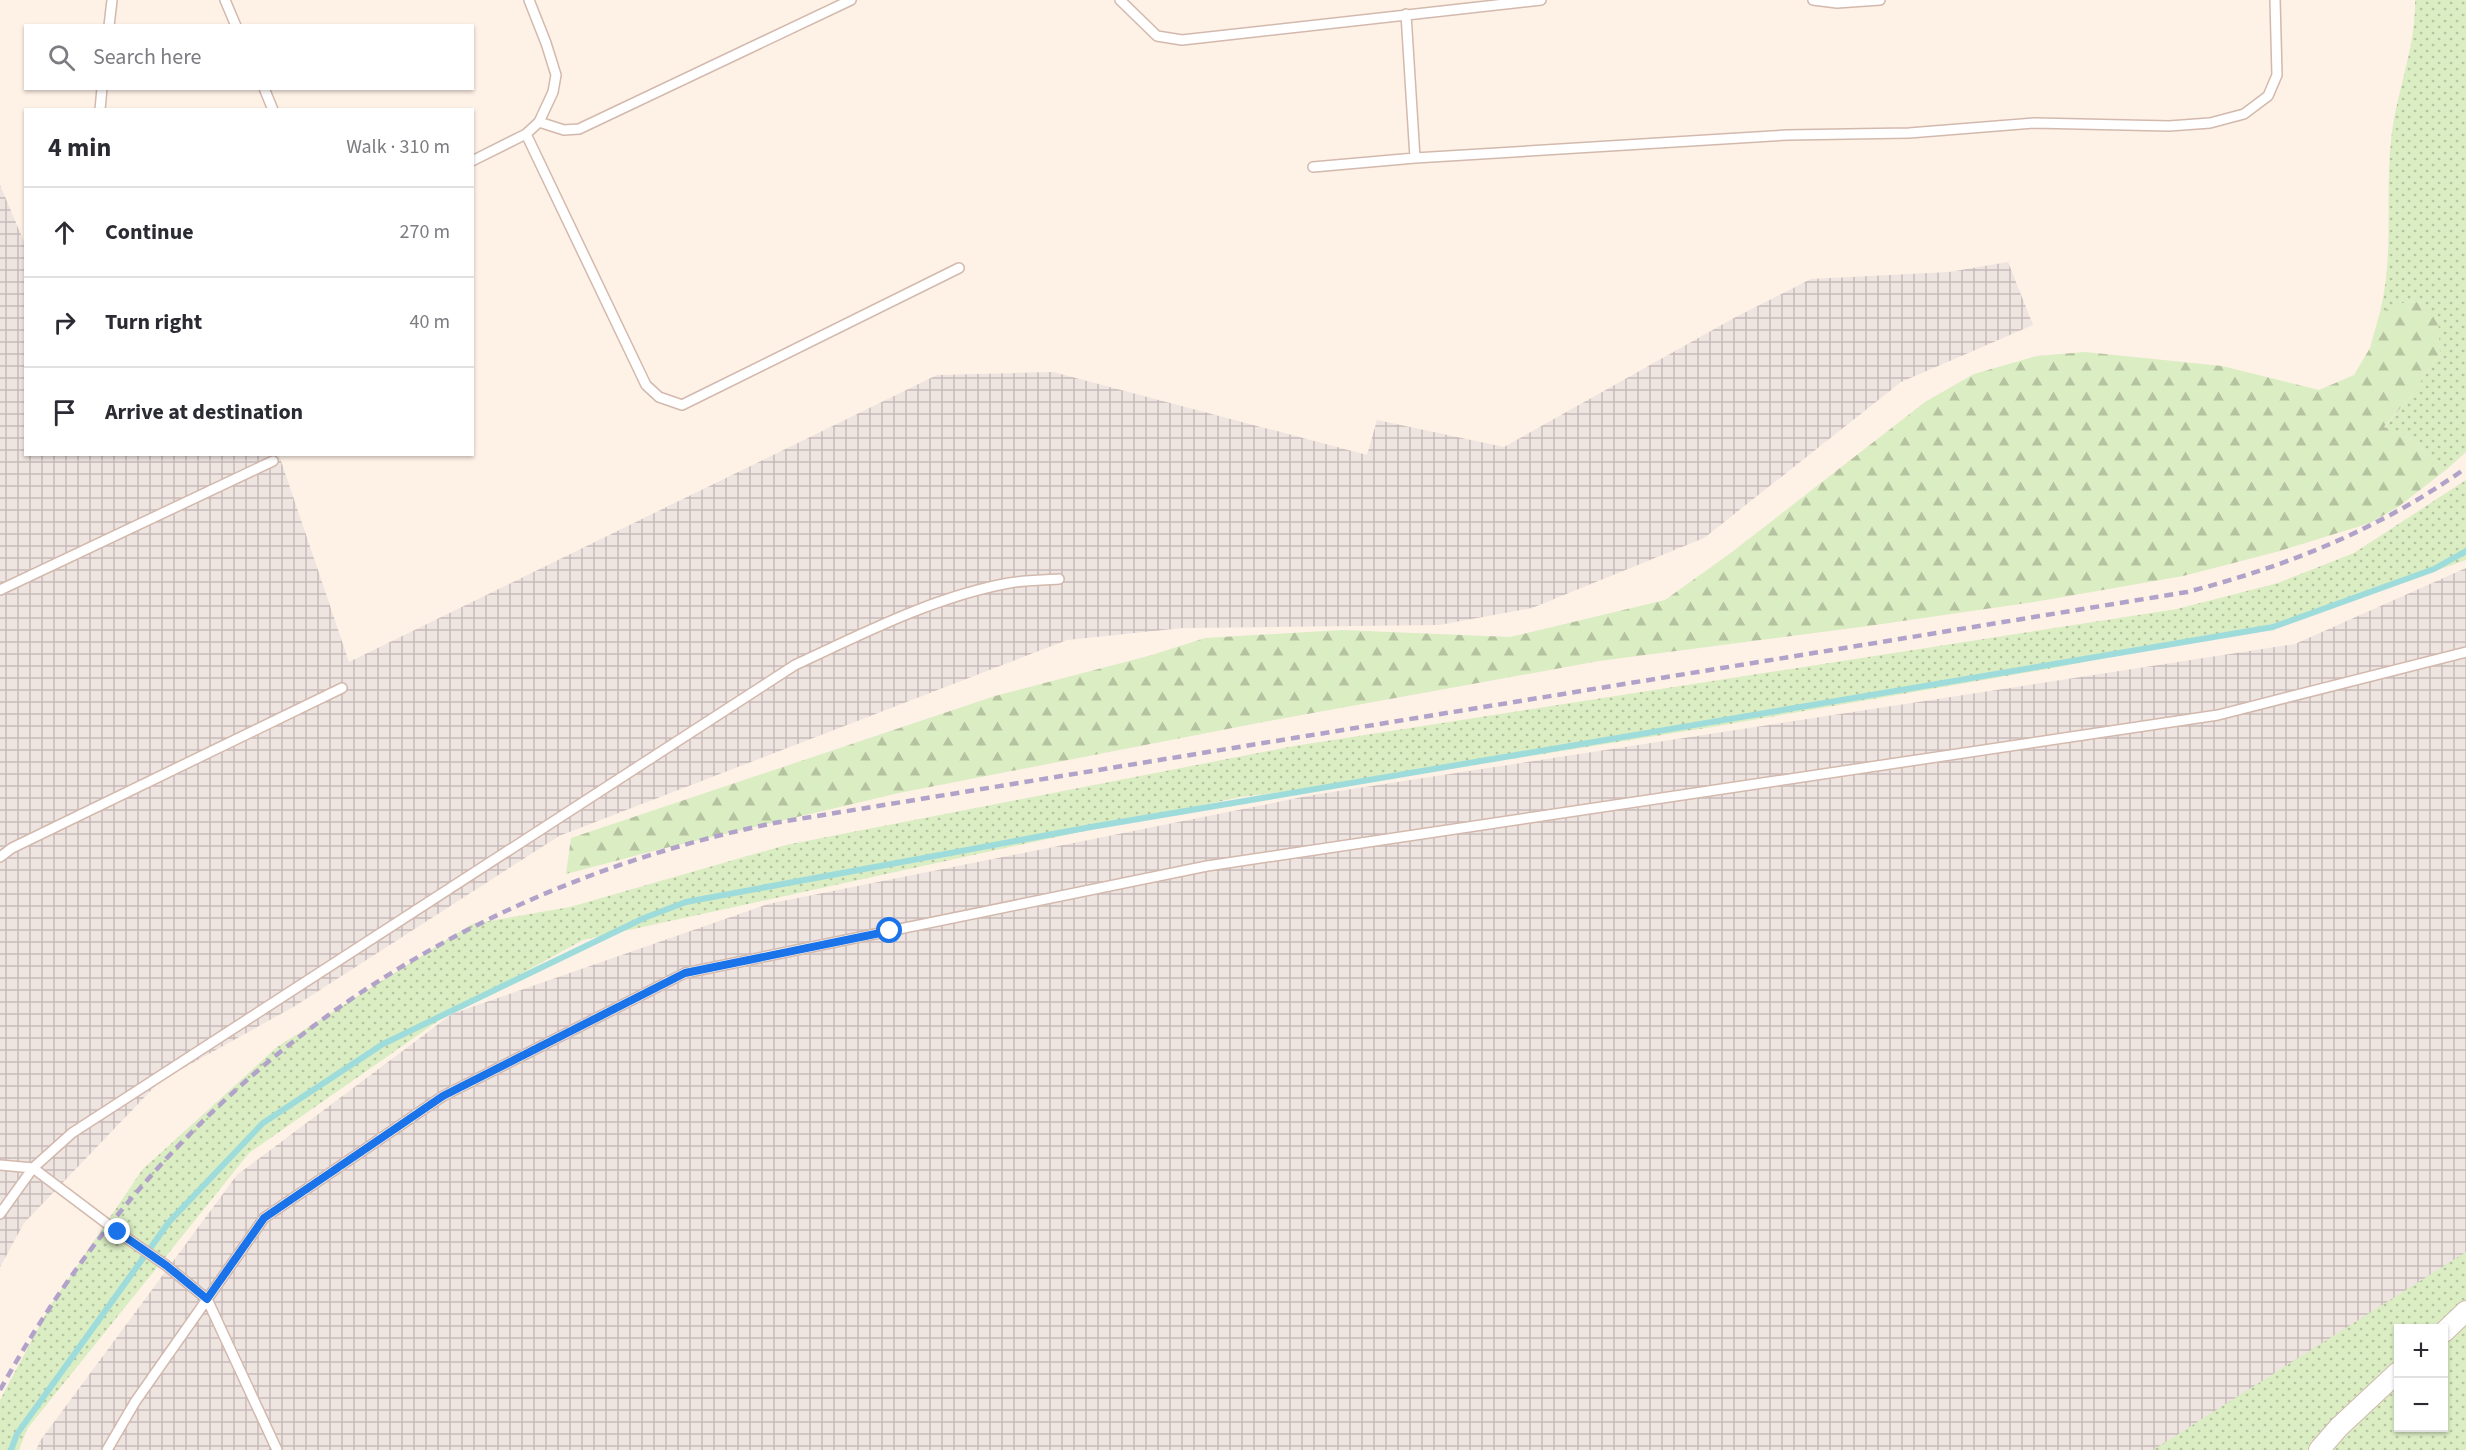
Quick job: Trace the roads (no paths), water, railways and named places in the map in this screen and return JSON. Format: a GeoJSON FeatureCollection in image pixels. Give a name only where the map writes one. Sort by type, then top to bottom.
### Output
{"type":"FeatureCollection","features":[{"type":"Feature","properties":{"kind":"street"},"geometry":{"type":"LineString","coordinates":[[2448,1328],[2466,1311]]}},
{"type":"Feature","properties":{"kind":"street"},"geometry":{"type":"LineString","coordinates":[[2319,1450],[2338,1427],[2394,1376]]}},
{"type":"Feature","properties":{"kind":"lane"},"geometry":{"type":"LineString","coordinates":[[110,24],[112,0]]}},
{"type":"Feature","properties":{"kind":"lane"},"geometry":{"type":"LineString","coordinates":[[225,0],[235,24]]}},
{"type":"Feature","properties":{"kind":"lane"},"geometry":{"type":"LineString","coordinates":[[474,160],[526,134],[539,122],[553,93],[556,75],[529,0]]}},
{"type":"Feature","properties":{"kind":"lane"},"geometry":{"type":"LineString","coordinates":[[539,122],[564,130],[579,129],[851,0]]}},
{"type":"Feature","properties":{"kind":"lane"},"geometry":{"type":"LineString","coordinates":[[1120,0],[1157,36],[1182,40],[1541,0]]}},
{"type":"Feature","properties":{"kind":"lane"},"geometry":{"type":"LineString","coordinates":[[1813,0],[1836,3],[1880,0]]}},
{"type":"Feature","properties":{"kind":"lane"},"geometry":{"type":"LineString","coordinates":[[1313,167],[1414,158],[1787,135],[1909,133],[2035,123],[2169,126],[2210,123],[2244,114],[2268,96],[2277,75],[2275,0]]}},
{"type":"Feature","properties":{"kind":"lane"},"geometry":{"type":"LineString","coordinates":[[1406,14],[1414,158]]}},
{"type":"Feature","properties":{"kind":"lane"},"geometry":{"type":"LineString","coordinates":[[100,108],[102,90]]}},
{"type":"Feature","properties":{"kind":"lane"},"geometry":{"type":"LineString","coordinates":[[265,90],[272,108]]}},
{"type":"Feature","properties":{"kind":"lane"},"geometry":{"type":"LineString","coordinates":[[526,134],[646,385],[660,397],[682,405],[959,268]]}},
{"type":"Feature","properties":{"kind":"lane"},"geometry":{"type":"LineString","coordinates":[[0,590],[273,461]]}},
{"type":"Feature","properties":{"kind":"lane"},"geometry":{"type":"LineString","coordinates":[[0,1214],[33,1168],[72,1133],[795,665],[911,611],[960,594],[1011,582],[1059,579]]}},
{"type":"Feature","properties":{"kind":"lane"},"geometry":{"type":"LineString","coordinates":[[106,1450],[135,1402],[264,1218],[443,1096],[685,973],[1208,866],[2218,715],[2466,652]]}},
{"type":"Feature","properties":{"kind":"lane"},"geometry":{"type":"LineString","coordinates":[[0,857],[12,848],[342,688]]}},
{"type":"Feature","properties":{"kind":"lane"},"geometry":{"type":"LineString","coordinates":[[0,1165],[33,1168],[167,1266],[207,1299],[277,1450]]}},
{"type":"Feature","properties":{"kind":"waterway"},"geometry":{"type":"LineString","coordinates":[[11,1450],[17,1434],[169,1222],[263,1123],[383,1044],[644,918],[686,902],[1091,827],[2273,627],[2434,569],[2466,551]]}},
{"type":"Feature","properties":{"kind":"railway"},"geometry":{"type":"LineString","coordinates":[[0,1390],[68,1282],[144,1183],[229,1096],[323,1019],[424,953],[534,899],[650,855],[774,823],[2187,592],[2261,570],[2332,543],[2400,509],[2466,468]]}}]}
